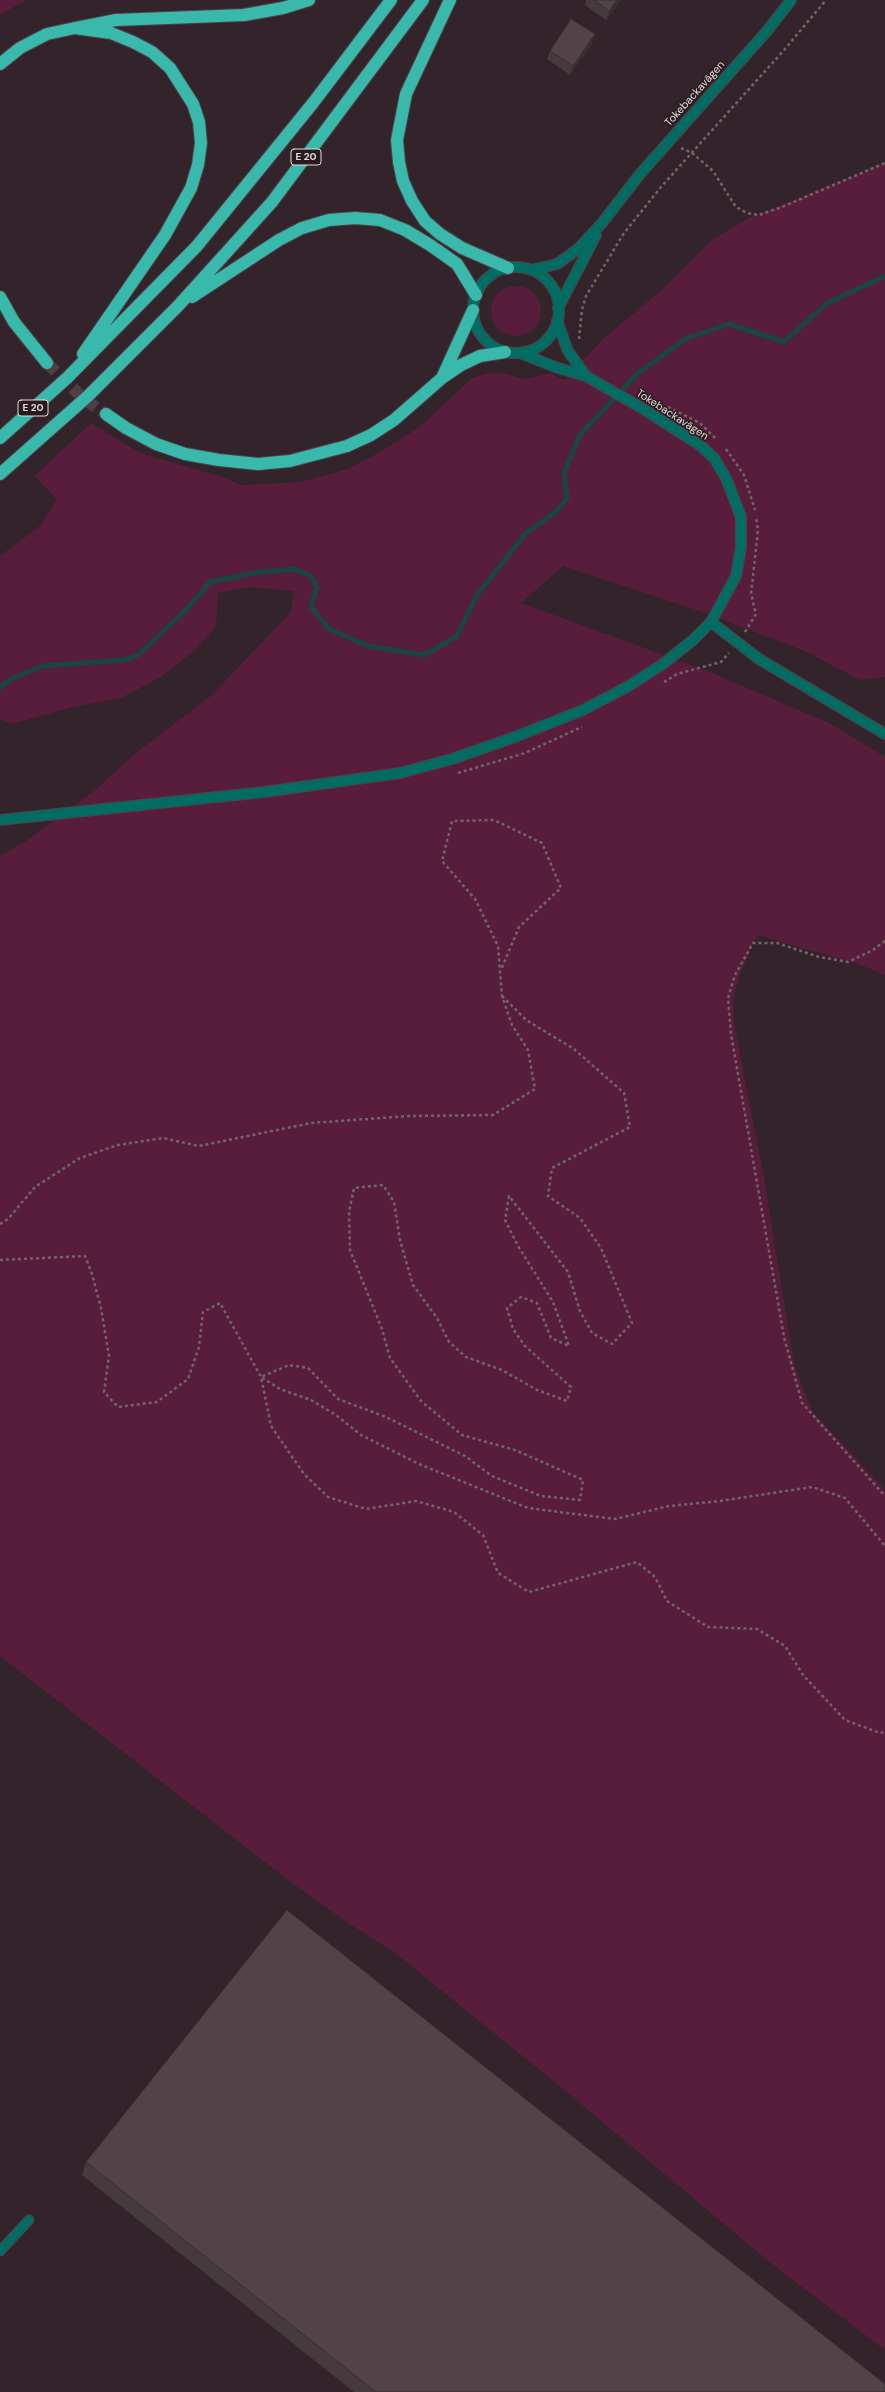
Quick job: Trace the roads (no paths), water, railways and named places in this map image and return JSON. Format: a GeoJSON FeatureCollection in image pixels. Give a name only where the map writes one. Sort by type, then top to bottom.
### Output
{"type":"FeatureCollection","features":[{"type":"Feature","properties":{"kind":"highway"},"geometry":{"type":"LineString","coordinates":[[0,64],[20,48],[47,34],[75,28],[116,20],[244,15],[283,8],[309,0]]}},
{"type":"Feature","properties":{"kind":"highway","name":"E 20"},"geometry":{"type":"LineString","coordinates":[[0,438],[66,378],[197,246],[308,108],[391,0]]}},
{"type":"Feature","properties":{"kind":"highway","name":"E 20"},"geometry":{"type":"LineString","coordinates":[[0,474],[88,396],[178,306],[272,202],[423,0]]}},
{"type":"Feature","properties":{"kind":"highway"},"geometry":{"type":"LineString","coordinates":[[450,0],[406,94],[400,116],[397,140],[398,162],[412,201],[425,220],[440,234],[462,248],[508,268]]}},
{"type":"Feature","properties":{"kind":"highway"},"geometry":{"type":"LineString","coordinates":[[66,378],[165,235],[191,188],[198,165],[200,143],[199,122],[194,104],[170,68],[152,52],[133,42],[111,33],[75,28]]}},
{"type":"Feature","properties":{"kind":"highway"},"geometry":{"type":"LineString","coordinates":[[178,306],[279,240],[302,228],[329,220],[355,218],[380,220],[405,230],[430,245],[457,264],[476,295]]}},
{"type":"Feature","properties":{"kind":"highway"},"geometry":{"type":"LineString","coordinates":[[0,297],[14,322],[47,363]]}},
{"type":"Feature","properties":{"kind":"highway"},"geometry":{"type":"LineString","coordinates":[[442,378],[473,310]]}},
{"type":"Feature","properties":{"kind":"highway"},"geometry":{"type":"LineString","coordinates":[[106,414],[126,428],[150,441],[185,454],[219,460],[258,464],[290,461],[347,446],[371,435],[415,403],[442,378],[480,356],[506,352]]}},
{"type":"Feature","properties":{"kind":"street","name":"Tokebackavägen"},"geometry":{"type":"LineString","coordinates":[[531,270],[557,264],[566,259],[602,223],[667,142],[767,31],[791,0]]}},
{"type":"Feature","properties":{"kind":"street","name":"Tokebackavägen"},"geometry":{"type":"LineString","coordinates":[[558,308],[602,223]]}},
{"type":"Feature","properties":{"kind":"street"},"geometry":{"type":"LineString","coordinates":[[508,268],[531,270],[540,275],[550,285],[557,298],[557,321],[552,333],[544,343],[533,350],[520,353],[506,352],[492,346],[482,337],[475,324],[473,310],[476,295],[483,282],[494,273],[508,268]]}},
{"type":"Feature","properties":{"kind":"street"},"geometry":{"type":"LineString","coordinates":[[557,321],[568,351],[586,376]]}},
{"type":"Feature","properties":{"kind":"street","name":"Tokebackavägen"},"geometry":{"type":"LineString","coordinates":[[520,353],[558,368],[586,376],[645,410],[700,446],[714,458],[726,478],[741,518],[742,547],[736,576],[712,622]]}},
{"type":"Feature","properties":{"kind":"street"},"geometry":{"type":"LineString","coordinates":[[0,820],[272,791],[400,774],[452,759],[515,737],[583,710],[627,687],[663,664],[712,622],[759,660],[838,704],[885,734]]}},
{"type":"Feature","properties":{"kind":"lane"},"geometry":{"type":"LineString","coordinates":[[0,2251],[29,2220]]}},
{"type":"Feature","properties":{"kind":"waterway"},"geometry":{"type":"LineString","coordinates":[[0,688],[9,680],[42,666],[124,660],[138,655],[183,613],[210,582],[259,572],[294,569],[311,576],[317,587],[311,607],[329,629],[368,646],[424,655],[456,637],[477,595],[526,533],[556,512],[567,498],[564,473],[580,435],[638,373],[687,338],[729,324],[784,342],[826,304],[885,276]]}},
{"type":"Feature","properties":{"kind":"tunnel"},"geometry":{"type":"LineString","coordinates":[[47,363],[84,399],[106,414]]}}]}
